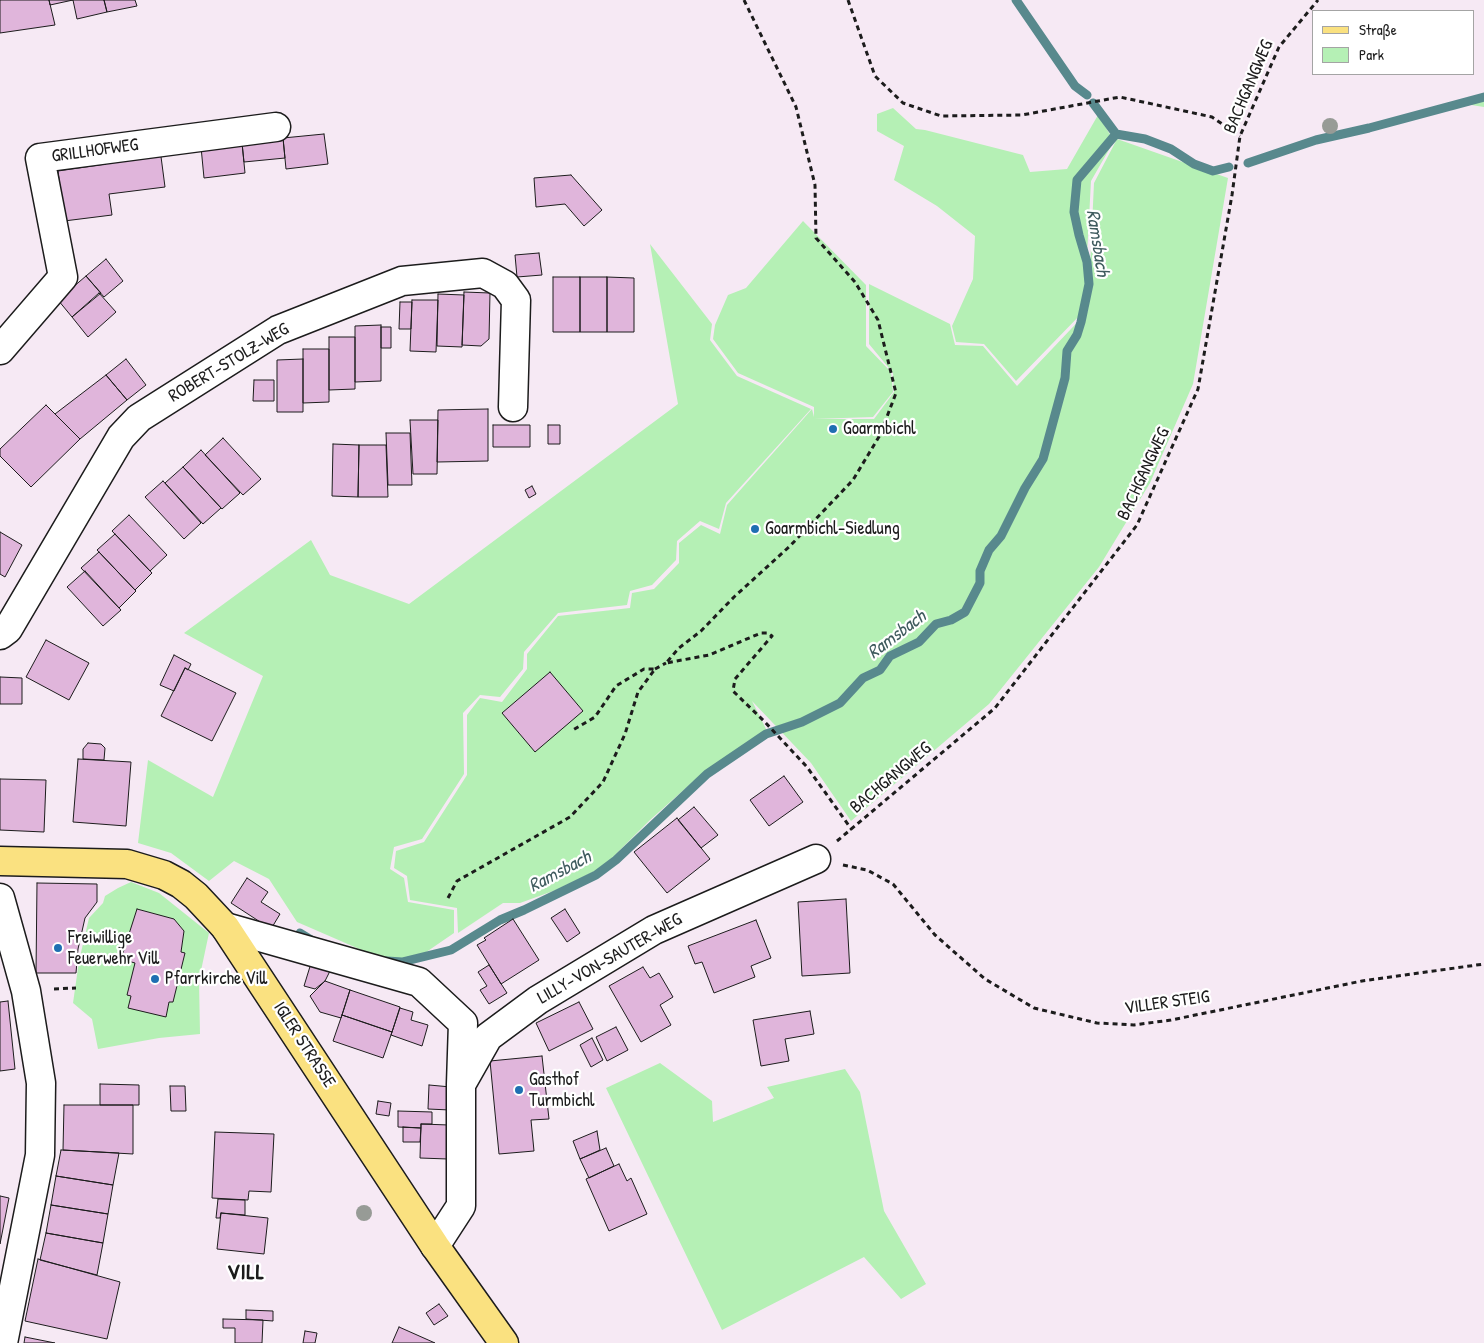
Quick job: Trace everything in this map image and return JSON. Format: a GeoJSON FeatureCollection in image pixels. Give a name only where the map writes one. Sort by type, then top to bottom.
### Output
{"type":"FeatureCollection","features":[{"type":"Feature","properties":{"kind":"main road","name":"IGLER STRASSE"},"geometry":{"type":"LineString","coordinates":[[0,861],[127,864],[164,876],[181,884],[196,896],[225,927],[494,1338]]}},
{"type":"Feature","properties":{"kind":"street","name":"GRILLHOFWEG"},"geometry":{"type":"LineString","coordinates":[[0,350],[63,277],[40,158],[276,127]]}},
{"type":"Feature","properties":{"kind":"street","name":"ROBERT-STOLZ-WEG"},"geometry":{"type":"LineString","coordinates":[[0,635],[8,629],[121,437],[139,418],[278,330],[402,281],[483,273],[505,285],[516,300],[513,407]]}},
{"type":"Feature","properties":{"kind":"street","name":"LILLY-VON-SAUTER-WEG"},"geometry":{"type":"LineString","coordinates":[[461,1084],[488,1037],[538,1000],[654,930],[816,859]]}},
{"type":"Feature","properties":{"kind":"street"},"geometry":{"type":"LineString","coordinates":[[0,898],[10,972],[26,991],[41,1083],[40,1155],[3,1343]]}},
{"type":"Feature","properties":{"kind":"street","name":"LILLY-VON-SAUTER-WEG"},"geometry":{"type":"LineString","coordinates":[[225,927],[419,982],[463,1023],[461,1206],[435,1246]]}},
{"type":"Feature","properties":{"kind":"path"},"geometry":{"type":"LineString","coordinates":[[666,663],[679,648],[701,631],[734,597],[790,546],[853,480],[880,435],[896,393],[878,320],[855,282],[816,238],[815,184],[796,107],[744,0]]}},
{"type":"Feature","properties":{"kind":"path"},"geometry":{"type":"LineString","coordinates":[[848,0],[875,76],[903,103],[941,116],[1022,115],[1120,97],[1212,117],[1240,136]]}},
{"type":"Feature","properties":{"kind":"path","name":"BACHGANGWEG"},"geometry":{"type":"LineString","coordinates":[[816,859],[995,708],[1137,524],[1198,389],[1232,195],[1240,136],[1279,47],[1318,0]]}},
{"type":"Feature","properties":{"kind":"path"},"geometry":{"type":"LineString","coordinates":[[448,898],[457,881],[570,817],[603,782],[625,734],[638,692],[655,669],[666,663],[709,655],[761,633],[768,633],[772,636],[735,679],[733,691],[807,766],[852,830]]}},
{"type":"Feature","properties":{"kind":"path"},"geometry":{"type":"LineString","coordinates":[[573,730],[595,717],[616,686],[644,669],[655,669]]}},
{"type":"Feature","properties":{"kind":"path","name":"VILLER STEIG"},"geometry":{"type":"LineString","coordinates":[[816,859],[867,870],[893,884],[935,934],[985,979],[1034,1008],[1097,1023],[1134,1025],[1162,1021],[1362,981],[1484,964]]}},
{"type":"Feature","properties":{"kind":"green space"},"geometry":{"type":"Polygon","coordinates":[[[1484,93],[1484,107],[1459,103],[1484,93]]]}},
{"type":"Feature","properties":{"kind":"green space"},"geometry":{"type":"Polygon","coordinates":[[[893,108],[916,129],[1023,155],[1030,172],[1067,169],[1098,115],[1114,141],[1091,181],[1084,311],[1016,381],[984,344],[956,342],[952,326],[973,279],[975,236],[937,206],[894,180],[904,146],[877,131],[877,114],[893,108]]]}},
{"type":"Feature","properties":{"kind":"green space"},"geometry":{"type":"Polygon","coordinates":[[[1117,139],[1228,178],[1193,384],[1150,483],[1099,567],[989,704],[851,821],[811,763],[752,701],[767,731],[706,770],[650,820],[603,867],[556,890],[520,903],[503,903],[458,933],[457,908],[410,900],[407,876],[394,868],[396,851],[424,842],[467,775],[467,715],[480,698],[502,702],[527,669],[527,654],[558,616],[630,608],[632,593],[654,589],[679,563],[679,543],[701,525],[720,534],[727,505],[812,409],[814,417],[814,407],[738,373],[713,339],[715,325],[728,295],[746,288],[803,221],[866,285],[866,346],[891,372],[893,392],[873,417],[814,419],[874,419],[894,392],[893,373],[869,344],[869,284],[950,324],[955,345],[983,346],[1017,386],[1088,311],[1094,183],[1117,139]]]}},
{"type":"Feature","properties":{"kind":"green space"},"geometry":{"type":"Polygon","coordinates":[[[650,244],[712,324],[710,340],[737,376],[811,409],[726,503],[719,529],[700,521],[677,541],[676,560],[652,585],[630,591],[627,605],[558,613],[524,652],[523,669],[500,697],[480,695],[463,713],[464,774],[422,839],[394,847],[390,869],[404,878],[408,902],[454,910],[454,933],[403,968],[297,922],[269,879],[234,861],[209,881],[171,853],[138,843],[148,760],[213,797],[263,676],[184,633],[311,540],[330,575],[409,604],[678,404],[650,244]]]}},
{"type":"Feature","properties":{"kind":"green space"},"geometry":{"type":"Polygon","coordinates":[[[131,882],[159,893],[209,933],[199,980],[200,1034],[159,1038],[98,1049],[92,1019],[73,1003],[79,961],[89,918],[103,903],[105,896],[131,882]],[[137,909],[121,959],[135,963],[127,995],[166,1016],[169,1002],[173,1002],[185,953],[181,952],[184,931],[174,919],[137,909]]]}},
{"type":"Feature","properties":{"kind":"green space"},"geometry":{"type":"Polygon","coordinates":[[[660,1063],[712,1101],[713,1122],[774,1098],[767,1087],[845,1069],[860,1092],[884,1211],[926,1284],[901,1299],[864,1257],[722,1330],[606,1088],[660,1063]]]}},
{"type":"Feature","properties":{"kind":"building"},"geometry":{"type":"Polygon","coordinates":[[[0,0],[49,0],[55,25],[0,33],[0,0]]]}},
{"type":"Feature","properties":{"kind":"building"},"geometry":{"type":"Polygon","coordinates":[[[49,0],[73,0],[50,5],[49,0]]]}},
{"type":"Feature","properties":{"kind":"building"},"geometry":{"type":"Polygon","coordinates":[[[73,0],[104,0],[107,12],[77,19],[73,0]]]}},
{"type":"Feature","properties":{"kind":"building"},"geometry":{"type":"Polygon","coordinates":[[[104,0],[135,0],[137,6],[107,12],[104,0]]]}},
{"type":"Feature","properties":{"kind":"building"},"geometry":{"type":"Polygon","coordinates":[[[324,134],[328,164],[286,169],[283,138],[324,134]]]}},
{"type":"Feature","properties":{"kind":"building"},"geometry":{"type":"Polygon","coordinates":[[[283,138],[285,158],[244,162],[242,143],[283,138]]]}},
{"type":"Feature","properties":{"kind":"building"},"geometry":{"type":"Polygon","coordinates":[[[242,143],[245,173],[204,178],[201,147],[242,143]]]}},
{"type":"Feature","properties":{"kind":"building"},"geometry":{"type":"Polygon","coordinates":[[[160,149],[165,187],[109,194],[112,215],[64,221],[58,171],[106,164],[104,156],[160,149]]]}},
{"type":"Feature","properties":{"kind":"building"},"geometry":{"type":"Polygon","coordinates":[[[571,175],[602,210],[584,226],[565,204],[536,207],[534,178],[571,175]]]}},
{"type":"Feature","properties":{"kind":"building"},"geometry":{"type":"Polygon","coordinates":[[[539,253],[542,275],[517,277],[515,255],[539,253]]]}},
{"type":"Feature","properties":{"kind":"building"},"geometry":{"type":"Polygon","coordinates":[[[106,259],[123,281],[104,297],[86,276],[106,259]]]}},
{"type":"Feature","properties":{"kind":"building"},"geometry":{"type":"Polygon","coordinates":[[[86,276],[101,293],[72,317],[58,300],[86,276]]]}},
{"type":"Feature","properties":{"kind":"building"},"geometry":{"type":"Polygon","coordinates":[[[553,277],[580,277],[580,332],[553,332],[553,277]]]}},
{"type":"Feature","properties":{"kind":"building"},"geometry":{"type":"Polygon","coordinates":[[[580,277],[607,277],[607,332],[580,332],[580,277]]]}},
{"type":"Feature","properties":{"kind":"building"},"geometry":{"type":"Polygon","coordinates":[[[607,277],[634,278],[634,332],[607,332],[607,277]]]}},
{"type":"Feature","properties":{"kind":"building"},"geometry":{"type":"Polygon","coordinates":[[[464,292],[490,293],[489,339],[481,346],[462,345],[464,292]]]}},
{"type":"Feature","properties":{"kind":"building"},"geometry":{"type":"Polygon","coordinates":[[[99,293],[116,312],[88,337],[72,317],[99,293]]]}},
{"type":"Feature","properties":{"kind":"building"},"geometry":{"type":"Polygon","coordinates":[[[438,294],[464,295],[462,347],[437,346],[438,294]]]}},
{"type":"Feature","properties":{"kind":"building"},"geometry":{"type":"Polygon","coordinates":[[[412,300],[438,300],[436,352],[410,351],[412,300]]]}},
{"type":"Feature","properties":{"kind":"building"},"geometry":{"type":"Polygon","coordinates":[[[400,302],[412,302],[411,329],[399,329],[400,302]]]}},
{"type":"Feature","properties":{"kind":"building"},"geometry":{"type":"Polygon","coordinates":[[[381,325],[381,381],[355,382],[355,326],[381,325]]]}},
{"type":"Feature","properties":{"kind":"building"},"geometry":{"type":"Polygon","coordinates":[[[381,327],[391,327],[391,348],[381,348],[381,327]]]}},
{"type":"Feature","properties":{"kind":"building"},"geometry":{"type":"Polygon","coordinates":[[[329,337],[355,337],[355,389],[329,390],[329,337]]]}},
{"type":"Feature","properties":{"kind":"building"},"geometry":{"type":"Polygon","coordinates":[[[303,349],[329,349],[329,402],[303,403],[303,349]]]}},
{"type":"Feature","properties":{"kind":"building"},"geometry":{"type":"Polygon","coordinates":[[[126,359],[146,385],[127,400],[106,375],[126,359]]]}},
{"type":"Feature","properties":{"kind":"building"},"geometry":{"type":"Polygon","coordinates":[[[303,359],[303,412],[277,412],[277,360],[303,359]]]}},
{"type":"Feature","properties":{"kind":"building"},"geometry":{"type":"Polygon","coordinates":[[[106,375],[127,400],[80,439],[55,414],[106,375]]]}},
{"type":"Feature","properties":{"kind":"building"},"geometry":{"type":"Polygon","coordinates":[[[254,380],[274,380],[274,401],[253,401],[254,380]]]}},
{"type":"Feature","properties":{"kind":"building"},"geometry":{"type":"Polygon","coordinates":[[[46,405],[80,439],[31,487],[0,456],[0,449],[46,405]]]}},
{"type":"Feature","properties":{"kind":"building"},"geometry":{"type":"Polygon","coordinates":[[[488,409],[488,461],[437,462],[438,410],[488,409]]]}},
{"type":"Feature","properties":{"kind":"building"},"geometry":{"type":"Polygon","coordinates":[[[410,420],[438,420],[437,474],[413,474],[410,420]]]}},
{"type":"Feature","properties":{"kind":"building"},"geometry":{"type":"Polygon","coordinates":[[[493,425],[530,425],[530,447],[493,447],[493,425]]]}},
{"type":"Feature","properties":{"kind":"building"},"geometry":{"type":"Polygon","coordinates":[[[548,425],[560,425],[560,444],[548,444],[548,425]]]}},
{"type":"Feature","properties":{"kind":"building"},"geometry":{"type":"Polygon","coordinates":[[[386,433],[410,433],[412,485],[388,485],[386,433]]]}},
{"type":"Feature","properties":{"kind":"building"},"geometry":{"type":"Polygon","coordinates":[[[223,438],[261,479],[243,495],[205,455],[223,438]]]}},
{"type":"Feature","properties":{"kind":"building"},"geometry":{"type":"Polygon","coordinates":[[[333,444],[359,445],[358,497],[332,496],[333,444]]]}},
{"type":"Feature","properties":{"kind":"building"},"geometry":{"type":"Polygon","coordinates":[[[359,445],[386,445],[388,497],[358,497],[359,445]]]}},
{"type":"Feature","properties":{"kind":"building"},"geometry":{"type":"Polygon","coordinates":[[[201,450],[240,493],[222,509],[183,467],[201,450]]]}},
{"type":"Feature","properties":{"kind":"building"},"geometry":{"type":"Polygon","coordinates":[[[183,467],[221,508],[203,524],[165,483],[183,467]]]}},
{"type":"Feature","properties":{"kind":"building"},"geometry":{"type":"Polygon","coordinates":[[[163,481],[201,523],[184,539],[145,497],[163,481]]]}},
{"type":"Feature","properties":{"kind":"building"},"geometry":{"type":"Polygon","coordinates":[[[532,486],[536,494],[529,498],[525,490],[532,486]]]}},
{"type":"Feature","properties":{"kind":"building"},"geometry":{"type":"Polygon","coordinates":[[[129,515],[167,555],[150,571],[112,531],[129,515]]]}},
{"type":"Feature","properties":{"kind":"building"},"geometry":{"type":"Polygon","coordinates":[[[0,532],[22,545],[5,577],[0,574],[0,532]]]}},
{"type":"Feature","properties":{"kind":"building"},"geometry":{"type":"Polygon","coordinates":[[[115,534],[152,573],[135,590],[97,550],[115,534]]]}},
{"type":"Feature","properties":{"kind":"building"},"geometry":{"type":"Polygon","coordinates":[[[99,552],[136,591],[119,608],[81,568],[99,552]]]}},
{"type":"Feature","properties":{"kind":"building"},"geometry":{"type":"Polygon","coordinates":[[[85,571],[121,610],[103,626],[67,587],[85,571]]]}},
{"type":"Feature","properties":{"kind":"building"},"geometry":{"type":"Polygon","coordinates":[[[46,640],[89,663],[69,700],[26,677],[46,640]]]}},
{"type":"Feature","properties":{"kind":"building"},"geometry":{"type":"Polygon","coordinates":[[[174,655],[191,664],[188,670],[185,668],[174,691],[160,685],[174,655]]]}},
{"type":"Feature","properties":{"kind":"building"},"geometry":{"type":"Polygon","coordinates":[[[185,668],[236,693],[212,741],[161,716],[185,668]]]}},
{"type":"Feature","properties":{"kind":"building"},"geometry":{"type":"Polygon","coordinates":[[[550,672],[583,711],[535,752],[502,713],[550,672]]]}},
{"type":"Feature","properties":{"kind":"building"},"geometry":{"type":"Polygon","coordinates":[[[0,677],[22,678],[22,704],[0,704],[0,677]]]}},
{"type":"Feature","properties":{"kind":"building"},"geometry":{"type":"Polygon","coordinates":[[[88,743],[101,744],[105,748],[104,760],[83,759],[83,749],[88,743]]]}},
{"type":"Feature","properties":{"kind":"building"},"geometry":{"type":"Polygon","coordinates":[[[78,759],[131,762],[126,826],[73,822],[78,759]]]}},
{"type":"Feature","properties":{"kind":"building"},"geometry":{"type":"Polygon","coordinates":[[[784,776],[803,802],[769,826],[750,800],[784,776]]]}},
{"type":"Feature","properties":{"kind":"building"},"geometry":{"type":"Polygon","coordinates":[[[0,779],[46,780],[44,832],[0,830],[0,779]]]}},
{"type":"Feature","properties":{"kind":"building"},"geometry":{"type":"Polygon","coordinates":[[[694,807],[718,835],[701,848],[678,820],[694,807]]]}},
{"type":"Feature","properties":{"kind":"building"},"geometry":{"type":"Polygon","coordinates":[[[677,818],[710,859],[667,893],[634,852],[677,818]]]}},
{"type":"Feature","properties":{"kind":"building"},"geometry":{"type":"Polygon","coordinates":[[[247,878],[268,892],[261,902],[280,914],[271,929],[231,903],[247,878]]]}},
{"type":"Feature","properties":{"kind":"building"},"geometry":{"type":"Polygon","coordinates":[[[37,883],[97,884],[97,902],[85,918],[78,949],[76,973],[36,973],[37,883]]]}},
{"type":"Feature","properties":{"kind":"building"},"geometry":{"type":"Polygon","coordinates":[[[846,899],[850,973],[802,976],[798,902],[846,899]]]}},
{"type":"Feature","properties":{"kind":"building","name":"Pfarrkirche Vill"},"geometry":{"type":"Polygon","coordinates":[[[137,909],[174,919],[184,931],[181,952],[185,953],[173,1002],[169,1002],[166,1017],[128,1008],[131,996],[127,995],[135,963],[121,959],[137,909]]]}},
{"type":"Feature","properties":{"kind":"building"},"geometry":{"type":"Polygon","coordinates":[[[565,909],[580,933],[567,942],[551,918],[565,909]]]}},
{"type":"Feature","properties":{"kind":"building"},"geometry":{"type":"Polygon","coordinates":[[[513,919],[539,960],[501,984],[477,945],[486,940],[484,938],[513,919]]]}},
{"type":"Feature","properties":{"kind":"building"},"geometry":{"type":"Polygon","coordinates":[[[756,920],[771,958],[751,966],[755,977],[714,993],[702,962],[695,964],[688,946],[756,920]]]}},
{"type":"Feature","properties":{"kind":"building"},"geometry":{"type":"Polygon","coordinates":[[[312,960],[332,967],[325,981],[315,989],[304,986],[312,960]]]}},
{"type":"Feature","properties":{"kind":"building"},"geometry":{"type":"Polygon","coordinates":[[[489,965],[507,993],[489,1004],[480,990],[487,986],[478,972],[489,965]]]}},
{"type":"Feature","properties":{"kind":"building"},"geometry":{"type":"Polygon","coordinates":[[[643,967],[650,978],[659,973],[673,997],[660,1005],[671,1025],[641,1042],[609,986],[643,967]]]}},
{"type":"Feature","properties":{"kind":"building"},"geometry":{"type":"Polygon","coordinates":[[[325,981],[350,990],[341,1018],[320,1012],[310,996],[325,981]]]}},
{"type":"Feature","properties":{"kind":"building"},"geometry":{"type":"Polygon","coordinates":[[[350,990],[400,1007],[392,1032],[342,1015],[350,990]]]}},
{"type":"Feature","properties":{"kind":"building"},"geometry":{"type":"Polygon","coordinates":[[[8,1001],[15,1069],[0,1071],[0,1002],[8,1001]]]}},
{"type":"Feature","properties":{"kind":"building"},"geometry":{"type":"Polygon","coordinates":[[[579,1002],[593,1029],[549,1051],[536,1023],[579,1002]]]}},
{"type":"Feature","properties":{"kind":"building"},"geometry":{"type":"Polygon","coordinates":[[[400,1008],[413,1012],[411,1020],[428,1025],[422,1046],[391,1035],[400,1008]]]}},
{"type":"Feature","properties":{"kind":"building"},"geometry":{"type":"Polygon","coordinates":[[[810,1011],[814,1034],[785,1039],[789,1061],[761,1066],[753,1020],[810,1011]]]}},
{"type":"Feature","properties":{"kind":"building"},"geometry":{"type":"Polygon","coordinates":[[[342,1015],[392,1032],[383,1058],[333,1041],[342,1015]]]}},
{"type":"Feature","properties":{"kind":"building"},"geometry":{"type":"Polygon","coordinates":[[[616,1027],[628,1050],[607,1061],[596,1037],[616,1027]]]}},
{"type":"Feature","properties":{"kind":"building"},"geometry":{"type":"Polygon","coordinates":[[[592,1038],[603,1060],[591,1067],[580,1045],[592,1038]]]}},
{"type":"Feature","properties":{"kind":"building","name":"Gasthof Turmbichl"},"geometry":{"type":"Polygon","coordinates":[[[542,1056],[549,1119],[531,1120],[534,1151],[499,1154],[490,1061],[542,1056]]]}},
{"type":"Feature","properties":{"kind":"building"},"geometry":{"type":"Polygon","coordinates":[[[100,1084],[139,1085],[139,1105],[100,1105],[100,1084]]]}},
{"type":"Feature","properties":{"kind":"building"},"geometry":{"type":"Polygon","coordinates":[[[429,1085],[451,1087],[450,1110],[428,1109],[429,1085]]]}},
{"type":"Feature","properties":{"kind":"building"},"geometry":{"type":"Polygon","coordinates":[[[170,1086],[185,1086],[186,1111],[171,1111],[170,1086]]]}},
{"type":"Feature","properties":{"kind":"building"},"geometry":{"type":"Polygon","coordinates":[[[378,1101],[391,1103],[389,1116],[376,1114],[378,1101]]]}},
{"type":"Feature","properties":{"kind":"building"},"geometry":{"type":"Polygon","coordinates":[[[64,1105],[133,1105],[133,1154],[63,1150],[64,1105]]]}},
{"type":"Feature","properties":{"kind":"building"},"geometry":{"type":"Polygon","coordinates":[[[398,1111],[432,1112],[432,1124],[421,1124],[421,1128],[398,1127],[398,1111]]]}},
{"type":"Feature","properties":{"kind":"building"},"geometry":{"type":"Polygon","coordinates":[[[421,1124],[449,1125],[448,1159],[420,1158],[421,1124]]]}},
{"type":"Feature","properties":{"kind":"building"},"geometry":{"type":"Polygon","coordinates":[[[403,1127],[421,1128],[420,1142],[403,1142],[403,1127]]]}},
{"type":"Feature","properties":{"kind":"building"},"geometry":{"type":"Polygon","coordinates":[[[597,1131],[600,1150],[580,1159],[573,1141],[597,1131]]]}},
{"type":"Feature","properties":{"kind":"building"},"geometry":{"type":"Polygon","coordinates":[[[215,1132],[274,1134],[271,1192],[249,1191],[248,1200],[212,1198],[215,1132]]]}},
{"type":"Feature","properties":{"kind":"building"},"geometry":{"type":"Polygon","coordinates":[[[606,1148],[614,1166],[589,1178],[580,1159],[606,1148]]]}},
{"type":"Feature","properties":{"kind":"building"},"geometry":{"type":"Polygon","coordinates":[[[61,1150],[119,1153],[113,1185],[56,1176],[61,1150]]]}},
{"type":"Feature","properties":{"kind":"building"},"geometry":{"type":"Polygon","coordinates":[[[619,1164],[627,1181],[631,1178],[647,1214],[609,1231],[586,1179],[619,1164]]]}},
{"type":"Feature","properties":{"kind":"building"},"geometry":{"type":"Polygon","coordinates":[[[56,1176],[113,1185],[108,1214],[51,1205],[56,1176]]]}},
{"type":"Feature","properties":{"kind":"building"},"geometry":{"type":"Polygon","coordinates":[[[0,1196],[9,1198],[0,1244],[0,1196]]]}},
{"type":"Feature","properties":{"kind":"building"},"geometry":{"type":"Polygon","coordinates":[[[218,1199],[245,1200],[245,1215],[221,1213],[220,1218],[216,1218],[218,1199]]]}},
{"type":"Feature","properties":{"kind":"building"},"geometry":{"type":"Polygon","coordinates":[[[51,1205],[108,1214],[103,1243],[46,1233],[51,1205]]]}},
{"type":"Feature","properties":{"kind":"building"},"geometry":{"type":"Polygon","coordinates":[[[221,1213],[268,1218],[264,1254],[217,1249],[221,1213]]]}},
{"type":"Feature","properties":{"kind":"building"},"geometry":{"type":"Polygon","coordinates":[[[46,1233],[103,1243],[97,1275],[40,1260],[46,1233]]]}},
{"type":"Feature","properties":{"kind":"building"},"geometry":{"type":"Polygon","coordinates":[[[38,1259],[120,1282],[107,1339],[25,1321],[38,1259]]]}},
{"type":"Feature","properties":{"kind":"building"},"geometry":{"type":"Polygon","coordinates":[[[439,1304],[448,1316],[434,1325],[426,1313],[439,1304]]]}},
{"type":"Feature","properties":{"kind":"building"},"geometry":{"type":"Polygon","coordinates":[[[246,1310],[273,1311],[273,1321],[246,1319],[246,1310]]]}},
{"type":"Feature","properties":{"kind":"building"},"geometry":{"type":"Polygon","coordinates":[[[223,1319],[263,1320],[262,1343],[235,1343],[235,1328],[223,1328],[223,1319]]]}},
{"type":"Feature","properties":{"kind":"building"},"geometry":{"type":"Polygon","coordinates":[[[399,1327],[435,1343],[392,1343],[399,1327]]]}},
{"type":"Feature","properties":{"kind":"building"},"geometry":{"type":"Polygon","coordinates":[[[305,1331],[317,1333],[315,1343],[303,1343],[305,1331]]]}},
{"type":"Feature","properties":{"kind":"building"},"geometry":{"type":"Polygon","coordinates":[[[25,1337],[55,1343],[24,1343],[25,1337]]]}},
{"type":"Feature","properties":{"kind":"waterway"},"geometry":{"type":"LineString","coordinates":[[1016,0],[1075,86],[1087,95]]}},
{"type":"Feature","properties":{"kind":"waterway","name":"Ramsbach"},"geometry":{"type":"LineString","coordinates":[[1248,163],[1316,140],[1369,128],[1484,97]]}},
{"type":"Feature","properties":{"kind":"waterway"},"geometry":{"type":"LineString","coordinates":[[1093,103],[1116,134]]}},
{"type":"Feature","properties":{"kind":"waterway","name":"Ramsbach"},"geometry":{"type":"LineString","coordinates":[[387,961],[402,962],[451,950],[500,920],[596,875],[616,860],[707,774],[766,734],[802,722],[840,703],[863,678],[880,670],[890,656],[919,642],[936,624],[951,620],[965,612],[980,583],[980,571],[989,550],[1001,536],[1025,488],[1043,459],[1065,378],[1067,351],[1077,335],[1081,322],[1089,284],[1087,262],[1074,212],[1077,180],[1116,134],[1145,139],[1171,149],[1194,164],[1213,171],[1229,167]]}},
{"type":"Feature","properties":{"kind":"waterway","name":"Ramsbach"},"geometry":{"type":"LineString","coordinates":[[300,933],[313,941]]}},
{"type":"Feature","properties":{"kind":"place","name":"Goarmbichl"},"geometry":{"type":"Point","coordinates":[833,429]}},
{"type":"Feature","properties":{"kind":"place","name":"Goarmbichl-Siedlung"},"geometry":{"type":"Point","coordinates":[755,529]}},
{"type":"Feature","properties":{"kind":"place","name":"Freiwillige Feuerwehr Vill"},"geometry":{"type":"Point","coordinates":[58,948]}},
{"type":"Feature","properties":{"kind":"place","name":"Pfarrkirche Vill"},"geometry":{"type":"Point","coordinates":[155,979]}},
{"type":"Feature","properties":{"kind":"place","name":"Gasthof Turmbichl"},"geometry":{"type":"Point","coordinates":[519,1090]}},
{"type":"Feature","properties":{"kind":"district","name":"VILL"},"geometry":{"type":"Point","coordinates":[246,1273]}}]}
